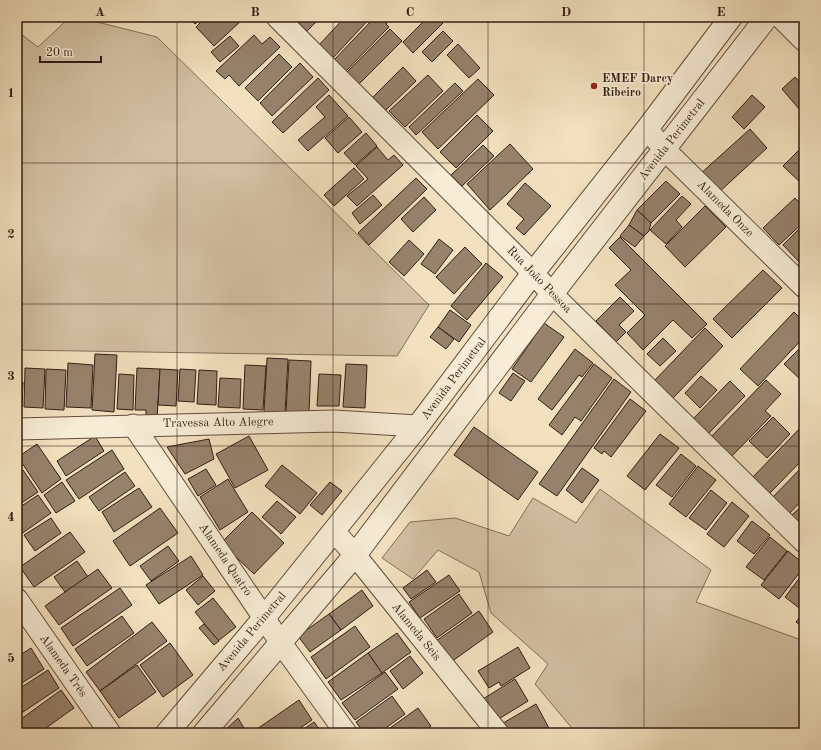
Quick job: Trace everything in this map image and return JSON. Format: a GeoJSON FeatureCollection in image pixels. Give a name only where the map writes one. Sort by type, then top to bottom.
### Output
{"type":"FeatureCollection","features":[{"type":"Feature","properties":{"kind":"street","name":"Rua João Pessoa"},"geometry":{"type":"LineString","coordinates":[[277,17],[533,273],[552,294],[804,542]]}},
{"type":"Feature","properties":{"kind":"street","name":"Avenida Perimetral"},"geometry":{"type":"LineString","coordinates":[[167,733],[264,618],[418,426],[533,273],[647,129],[731,17]]}},
{"type":"Feature","properties":{"kind":"street","name":"Avenida Perimetral"},"geometry":{"type":"LineString","coordinates":[[204,733],[355,555],[552,294],[767,17]]}},
{"type":"Feature","properties":{"kind":"street"},"geometry":{"type":"LineString","coordinates":[[781,17],[804,40]]}},
{"type":"Feature","properties":{"kind":"street","name":"Alameda Onze"},"geometry":{"type":"LineString","coordinates":[[647,129],[665,150],[804,287]]}},
{"type":"Feature","properties":{"kind":"street","name":"Travessa Alto Alegre"},"geometry":{"type":"LineString","coordinates":[[17,429],[334,421],[418,426]]}},
{"type":"Feature","properties":{"kind":"street","name":"Alameda Quatro"},"geometry":{"type":"LineString","coordinates":[[133,425],[281,643],[346,733]]}},
{"type":"Feature","properties":{"kind":"street"},"geometry":{"type":"LineString","coordinates":[[379,475],[401,494]]}},
{"type":"Feature","properties":{"kind":"street","name":"Alameda Seis"},"geometry":{"type":"LineString","coordinates":[[334,531],[498,733]]}},
{"type":"Feature","properties":{"kind":"street","name":"Alameda Três"},"geometry":{"type":"LineString","coordinates":[[17,599],[110,733]]}},
{"type":"Feature","properties":{"kind":"shaded area"},"geometry":{"type":"Polygon","coordinates":[[[70,17],[77,17],[157,37],[429,305],[397,356],[17,350],[17,31],[38,47],[70,17]]]}},
{"type":"Feature","properties":{"kind":"shaded area"},"geometry":{"type":"Polygon","coordinates":[[[600,489],[711,570],[696,602],[804,641],[804,733],[576,733],[535,684],[548,664],[491,613],[479,572],[438,550],[413,579],[382,558],[410,522],[455,518],[509,536],[533,498],[576,523],[600,489]]]}},
{"type":"Feature","properties":{"kind":"building"},"geometry":{"type":"Polygon","coordinates":[[[188,17],[203,17],[195,24],[188,17]]]}},
{"type":"Feature","properties":{"kind":"building"},"geometry":{"type":"Polygon","coordinates":[[[206,17],[239,17],[242,20],[214,46],[196,27],[206,17]]]}},
{"type":"Feature","properties":{"kind":"building"},"geometry":{"type":"Polygon","coordinates":[[[305,17],[321,17],[307,31],[299,23],[305,17]]]}},
{"type":"Feature","properties":{"kind":"building"},"geometry":{"type":"Polygon","coordinates":[[[345,17],[371,17],[333,58],[319,45],[345,17]]]}},
{"type":"Feature","properties":{"kind":"building"},"geometry":{"type":"Polygon","coordinates":[[[375,17],[392,17],[386,24],[389,27],[346,71],[334,60],[375,17]]]}},
{"type":"Feature","properties":{"kind":"building"},"geometry":{"type":"Polygon","coordinates":[[[428,17],[436,17],[443,23],[413,53],[403,42],[428,17]]]}},
{"type":"Feature","properties":{"kind":"building"},"geometry":{"type":"Polygon","coordinates":[[[390,29],[402,41],[358,85],[346,73],[390,29]]]}},
{"type":"Feature","properties":{"kind":"building"},"geometry":{"type":"Polygon","coordinates":[[[443,31],[453,41],[432,62],[422,52],[443,31]]]}},
{"type":"Feature","properties":{"kind":"building"},"geometry":{"type":"Polygon","coordinates":[[[254,35],[262,44],[270,37],[280,47],[239,86],[229,75],[225,79],[216,71],[254,35]]]}},
{"type":"Feature","properties":{"kind":"building"},"geometry":{"type":"Polygon","coordinates":[[[230,36],[239,46],[220,62],[211,52],[230,36]]]}},
{"type":"Feature","properties":{"kind":"building"},"geometry":{"type":"Polygon","coordinates":[[[458,44],[480,68],[469,78],[447,55],[458,44]]]}},
{"type":"Feature","properties":{"kind":"building"},"geometry":{"type":"Polygon","coordinates":[[[279,54],[292,67],[258,101],[245,88],[279,54]]]}},
{"type":"Feature","properties":{"kind":"building"},"geometry":{"type":"Polygon","coordinates":[[[300,63],[313,77],[272,116],[260,103],[300,63]]]}},
{"type":"Feature","properties":{"kind":"building"},"geometry":{"type":"Polygon","coordinates":[[[403,67],[416,81],[386,110],[373,97],[403,67]]]}},
{"type":"Feature","properties":{"kind":"building"},"geometry":{"type":"Polygon","coordinates":[[[428,75],[443,91],[405,127],[389,111],[428,75]]]}},
{"type":"Feature","properties":{"kind":"building"},"geometry":{"type":"Polygon","coordinates":[[[795,77],[804,87],[804,107],[800,110],[782,89],[795,77]]]}},
{"type":"Feature","properties":{"kind":"building"},"geometry":{"type":"Polygon","coordinates":[[[318,78],[329,90],[283,133],[272,122],[318,78]]]}},
{"type":"Feature","properties":{"kind":"building"},"geometry":{"type":"Polygon","coordinates":[[[478,79],[494,95],[438,149],[422,132],[478,79]]]}},
{"type":"Feature","properties":{"kind":"building"},"geometry":{"type":"Polygon","coordinates":[[[455,83],[463,91],[416,135],[409,127],[455,83]]]}},
{"type":"Feature","properties":{"kind":"building"},"geometry":{"type":"Polygon","coordinates":[[[329,95],[348,116],[308,151],[298,140],[325,117],[316,107],[329,95]]]}},
{"type":"Feature","properties":{"kind":"building"},"geometry":{"type":"Polygon","coordinates":[[[752,95],[765,107],[744,129],[732,117],[752,95]]]}},
{"type":"Feature","properties":{"kind":"building"},"geometry":{"type":"Polygon","coordinates":[[[477,115],[493,131],[456,168],[440,152],[477,115]]]}},
{"type":"Feature","properties":{"kind":"building"},"geometry":{"type":"Polygon","coordinates":[[[349,117],[362,132],[338,153],[325,138],[349,117]]]}},
{"type":"Feature","properties":{"kind":"building"},"geometry":{"type":"Polygon","coordinates":[[[750,129],[767,148],[717,194],[699,175],[750,129]]]}},
{"type":"Feature","properties":{"kind":"building"},"geometry":{"type":"Polygon","coordinates":[[[366,133],[377,146],[355,165],[344,153],[366,133]]]}},
{"type":"Feature","properties":{"kind":"building"},"geometry":{"type":"Polygon","coordinates":[[[510,144],[533,169],[490,210],[467,184],[510,144]]]}},
{"type":"Feature","properties":{"kind":"building"},"geometry":{"type":"Polygon","coordinates":[[[483,145],[494,156],[462,186],[451,175],[483,145]]]}},
{"type":"Feature","properties":{"kind":"building"},"geometry":{"type":"Polygon","coordinates":[[[804,145],[804,185],[803,185],[783,166],[804,145]]]}},
{"type":"Feature","properties":{"kind":"building"},"geometry":{"type":"Polygon","coordinates":[[[377,147],[388,160],[394,155],[403,165],[357,206],[347,196],[368,179],[356,166],[377,147]]]}},
{"type":"Feature","properties":{"kind":"building"},"geometry":{"type":"Polygon","coordinates":[[[354,168],[364,179],[334,206],[324,195],[354,168]]]}},
{"type":"Feature","properties":{"kind":"building"},"geometry":{"type":"Polygon","coordinates":[[[416,178],[427,189],[369,245],[358,233],[416,178]]]}},
{"type":"Feature","properties":{"kind":"building"},"geometry":{"type":"Polygon","coordinates":[[[666,181],[680,194],[651,223],[637,210],[666,181]]]}},
{"type":"Feature","properties":{"kind":"building"},"geometry":{"type":"Polygon","coordinates":[[[525,183],[551,206],[524,235],[516,228],[524,219],[507,204],[525,183]]]}},
{"type":"Feature","properties":{"kind":"building"},"geometry":{"type":"Polygon","coordinates":[[[373,195],[382,205],[360,224],[352,213],[373,195]]]}},
{"type":"Feature","properties":{"kind":"building"},"geometry":{"type":"Polygon","coordinates":[[[682,196],[691,204],[676,220],[682,227],[666,244],[650,230],[682,196]]]}},
{"type":"Feature","properties":{"kind":"building"},"geometry":{"type":"Polygon","coordinates":[[[424,197],[436,210],[413,232],[401,219],[424,197]]]}},
{"type":"Feature","properties":{"kind":"building"},"geometry":{"type":"Polygon","coordinates":[[[795,198],[804,208],[804,222],[779,245],[763,228],[795,198]]]}},
{"type":"Feature","properties":{"kind":"building"},"geometry":{"type":"Polygon","coordinates":[[[705,206],[726,227],[685,267],[665,246],[705,206]]]}},
{"type":"Feature","properties":{"kind":"building"},"geometry":{"type":"Polygon","coordinates":[[[637,210],[651,223],[649,231],[644,236],[629,225],[637,210]]]}},
{"type":"Feature","properties":{"kind":"building"},"geometry":{"type":"Polygon","coordinates":[[[804,224],[804,260],[801,264],[783,245],[804,224]]]}},
{"type":"Feature","properties":{"kind":"building"},"geometry":{"type":"Polygon","coordinates":[[[629,225],[644,236],[635,247],[620,236],[629,225]]]}},
{"type":"Feature","properties":{"kind":"building"},"geometry":{"type":"Polygon","coordinates":[[[620,237],[707,324],[692,338],[673,320],[643,350],[627,333],[645,315],[615,285],[631,270],[609,248],[620,237]]]}},
{"type":"Feature","properties":{"kind":"building"},"geometry":{"type":"Polygon","coordinates":[[[439,239],[453,250],[435,274],[421,264],[439,239]]]}},
{"type":"Feature","properties":{"kind":"building"},"geometry":{"type":"Polygon","coordinates":[[[409,240],[424,254],[404,276],[389,262],[409,240]]]}},
{"type":"Feature","properties":{"kind":"building"},"geometry":{"type":"Polygon","coordinates":[[[465,247],[482,264],[454,294],[436,277],[465,247]]]}},
{"type":"Feature","properties":{"kind":"building"},"geometry":{"type":"Polygon","coordinates":[[[486,263],[503,277],[467,320],[451,306],[486,263]]]}},
{"type":"Feature","properties":{"kind":"building"},"geometry":{"type":"Polygon","coordinates":[[[763,270],[782,288],[732,338],[713,319],[763,270]]]}},
{"type":"Feature","properties":{"kind":"building"},"geometry":{"type":"Polygon","coordinates":[[[620,297],[634,311],[619,325],[626,332],[616,342],[596,321],[620,297]]]}},
{"type":"Feature","properties":{"kind":"building"},"geometry":{"type":"Polygon","coordinates":[[[450,310],[471,325],[459,342],[438,327],[450,310]]]}},
{"type":"Feature","properties":{"kind":"building"},"geometry":{"type":"Polygon","coordinates":[[[794,312],[804,322],[804,337],[758,386],[740,369],[794,312]]]}},
{"type":"Feature","properties":{"kind":"building"},"geometry":{"type":"Polygon","coordinates":[[[544,323],[564,337],[531,382],[512,369],[544,323]]]}},
{"type":"Feature","properties":{"kind":"building"},"geometry":{"type":"Polygon","coordinates":[[[438,327],[454,339],[446,349],[430,337],[438,327]]]}},
{"type":"Feature","properties":{"kind":"building"},"geometry":{"type":"Polygon","coordinates":[[[705,328],[723,346],[673,398],[655,380],[705,328]]]}},
{"type":"Feature","properties":{"kind":"building"},"geometry":{"type":"Polygon","coordinates":[[[663,338],[676,351],[660,366],[647,354],[663,338]]]}},
{"type":"Feature","properties":{"kind":"building"},"geometry":{"type":"Polygon","coordinates":[[[804,344],[804,379],[802,381],[784,364],[804,344]]]}},
{"type":"Feature","properties":{"kind":"building"},"geometry":{"type":"Polygon","coordinates":[[[575,349],[593,363],[582,377],[579,375],[552,410],[538,399],[575,349]]]}},
{"type":"Feature","properties":{"kind":"building"},"geometry":{"type":"Polygon","coordinates":[[[95,354],[117,355],[114,412],[92,410],[95,354]]]}},
{"type":"Feature","properties":{"kind":"building"},"geometry":{"type":"Polygon","coordinates":[[[267,358],[288,359],[285,413],[264,412],[267,358]]]}},
{"type":"Feature","properties":{"kind":"building"},"geometry":{"type":"Polygon","coordinates":[[[289,360],[311,361],[309,413],[286,412],[289,360]]]}},
{"type":"Feature","properties":{"kind":"building"},"geometry":{"type":"Polygon","coordinates":[[[68,363],[93,365],[91,408],[66,407],[68,363]]]}},
{"type":"Feature","properties":{"kind":"building"},"geometry":{"type":"Polygon","coordinates":[[[346,364],[367,365],[365,408],[343,407],[346,364]]]}},
{"type":"Feature","properties":{"kind":"building"},"geometry":{"type":"Polygon","coordinates":[[[594,364],[612,378],[581,421],[575,417],[562,435],[549,425],[594,364]]]}},
{"type":"Feature","properties":{"kind":"building"},"geometry":{"type":"Polygon","coordinates":[[[245,365],[266,366],[263,410],[243,409],[245,365]]]}},
{"type":"Feature","properties":{"kind":"building"},"geometry":{"type":"Polygon","coordinates":[[[25,368],[45,369],[43,408],[24,407],[25,368]]]}},
{"type":"Feature","properties":{"kind":"building"},"geometry":{"type":"Polygon","coordinates":[[[137,368],[160,369],[157,419],[146,419],[146,410],[135,410],[137,368]]]}},
{"type":"Feature","properties":{"kind":"building"},"geometry":{"type":"Polygon","coordinates":[[[46,369],[66,370],[64,410],[45,409],[46,369]]]}},
{"type":"Feature","properties":{"kind":"building"},"geometry":{"type":"Polygon","coordinates":[[[160,369],[178,370],[176,406],[158,405],[160,369]]]}},
{"type":"Feature","properties":{"kind":"building"},"geometry":{"type":"Polygon","coordinates":[[[180,369],[196,370],[194,402],[178,401],[180,369]]]}},
{"type":"Feature","properties":{"kind":"building"},"geometry":{"type":"Polygon","coordinates":[[[199,370],[217,371],[216,405],[197,404],[199,370]]]}},
{"type":"Feature","properties":{"kind":"building"},"geometry":{"type":"Polygon","coordinates":[[[513,373],[525,381],[511,401],[499,393],[513,373]]]}},
{"type":"Feature","properties":{"kind":"building"},"geometry":{"type":"Polygon","coordinates":[[[119,374],[134,375],[133,410],[117,409],[119,374]]]}},
{"type":"Feature","properties":{"kind":"building"},"geometry":{"type":"Polygon","coordinates":[[[319,374],[341,375],[339,406],[317,406],[319,374]]]}},
{"type":"Feature","properties":{"kind":"building"},"geometry":{"type":"Polygon","coordinates":[[[701,376],[717,390],[700,408],[685,393],[701,376]]]}},
{"type":"Feature","properties":{"kind":"building"},"geometry":{"type":"Polygon","coordinates":[[[220,378],[241,379],[240,408],[218,407],[220,378]]]}},
{"type":"Feature","properties":{"kind":"building"},"geometry":{"type":"Polygon","coordinates":[[[614,379],[631,392],[557,496],[539,484],[614,379]]]}},
{"type":"Feature","properties":{"kind":"building"},"geometry":{"type":"Polygon","coordinates":[[[766,380],[781,394],[765,411],[771,416],[729,459],[709,439],[766,380]]]}},
{"type":"Feature","properties":{"kind":"building"},"geometry":{"type":"Polygon","coordinates":[[[730,381],[745,396],[706,436],[691,421],[730,381]]]}},
{"type":"Feature","properties":{"kind":"building"},"geometry":{"type":"Polygon","coordinates":[[[17,382],[23,382],[22,408],[17,408],[17,382]]]}},
{"type":"Feature","properties":{"kind":"building"},"geometry":{"type":"Polygon","coordinates":[[[630,399],[646,411],[611,457],[604,451],[602,454],[594,448],[630,399]]]}},
{"type":"Feature","properties":{"kind":"building"},"geometry":{"type":"Polygon","coordinates":[[[773,417],[790,434],[767,458],[749,441],[773,417]]]}},
{"type":"Feature","properties":{"kind":"building"},"geometry":{"type":"Polygon","coordinates":[[[802,426],[804,429],[804,458],[769,494],[752,478],[802,426]]]}},
{"type":"Feature","properties":{"kind":"building"},"geometry":{"type":"Polygon","coordinates":[[[474,427],[538,472],[518,500],[454,455],[474,427]]]}},
{"type":"Feature","properties":{"kind":"building"},"geometry":{"type":"Polygon","coordinates":[[[660,434],[679,448],[645,490],[627,476],[660,434]]]}},
{"type":"Feature","properties":{"kind":"building"},"geometry":{"type":"Polygon","coordinates":[[[95,436],[104,451],[66,476],[57,461],[95,436]]]}},
{"type":"Feature","properties":{"kind":"building"},"geometry":{"type":"Polygon","coordinates":[[[249,436],[268,470],[235,488],[216,454],[249,436]]]}},
{"type":"Feature","properties":{"kind":"building"},"geometry":{"type":"Polygon","coordinates":[[[209,439],[214,459],[185,474],[167,447],[209,439]]]}},
{"type":"Feature","properties":{"kind":"building"},"geometry":{"type":"Polygon","coordinates":[[[37,444],[61,479],[42,493],[18,457],[37,444]]]}},
{"type":"Feature","properties":{"kind":"building"},"geometry":{"type":"Polygon","coordinates":[[[112,450],[124,469],[79,499],[66,480],[112,450]]]}},
{"type":"Feature","properties":{"kind":"building"},"geometry":{"type":"Polygon","coordinates":[[[681,454],[696,466],[672,497],[656,485],[681,454]]]}},
{"type":"Feature","properties":{"kind":"building"},"geometry":{"type":"Polygon","coordinates":[[[282,465],[317,493],[300,514],[265,486],[282,465]]]}},
{"type":"Feature","properties":{"kind":"building"},"geometry":{"type":"Polygon","coordinates":[[[804,465],[804,498],[788,515],[771,499],[804,465]]]}},
{"type":"Feature","properties":{"kind":"building"},"geometry":{"type":"Polygon","coordinates":[[[698,466],[716,480],[686,517],[669,504],[698,466]]]}},
{"type":"Feature","properties":{"kind":"building"},"geometry":{"type":"Polygon","coordinates":[[[582,468],[599,480],[582,503],[566,490],[582,468]]]}},
{"type":"Feature","properties":{"kind":"building"},"geometry":{"type":"Polygon","coordinates":[[[206,469],[216,485],[198,496],[188,479],[206,469]]]}},
{"type":"Feature","properties":{"kind":"building"},"geometry":{"type":"Polygon","coordinates":[[[23,470],[38,492],[17,506],[17,474],[23,470]]]}},
{"type":"Feature","properties":{"kind":"building"},"geometry":{"type":"Polygon","coordinates":[[[125,472],[135,486],[99,511],[89,497],[125,472]]]}},
{"type":"Feature","properties":{"kind":"building"},"geometry":{"type":"Polygon","coordinates":[[[228,479],[248,512],[220,530],[200,497],[228,479]]]}},
{"type":"Feature","properties":{"kind":"building"},"geometry":{"type":"Polygon","coordinates":[[[62,482],[75,501],[56,513],[44,495],[62,482]]]}},
{"type":"Feature","properties":{"kind":"building"},"geometry":{"type":"Polygon","coordinates":[[[330,482],[342,491],[322,515],[310,505],[330,482]]]}},
{"type":"Feature","properties":{"kind":"building"},"geometry":{"type":"Polygon","coordinates":[[[139,488],[152,507],[114,532],[102,512],[139,488]]]}},
{"type":"Feature","properties":{"kind":"building"},"geometry":{"type":"Polygon","coordinates":[[[711,490],[727,503],[706,530],[689,518],[711,490]]]}},
{"type":"Feature","properties":{"kind":"building"},"geometry":{"type":"Polygon","coordinates":[[[38,495],[51,513],[17,537],[17,509],[38,495]]]}},
{"type":"Feature","properties":{"kind":"building"},"geometry":{"type":"Polygon","coordinates":[[[277,501],[296,517],[281,534],[262,517],[277,501]]]}},
{"type":"Feature","properties":{"kind":"building"},"geometry":{"type":"Polygon","coordinates":[[[732,502],[749,516],[724,547],[707,534],[732,502]]]}},
{"type":"Feature","properties":{"kind":"building"},"geometry":{"type":"Polygon","coordinates":[[[804,504],[804,528],[792,515],[804,504]]]}},
{"type":"Feature","properties":{"kind":"building"},"geometry":{"type":"Polygon","coordinates":[[[160,508],[178,533],[130,566],[113,541],[160,508]]]}},
{"type":"Feature","properties":{"kind":"building"},"geometry":{"type":"Polygon","coordinates":[[[252,512],[284,543],[254,574],[221,543],[252,512]]]}},
{"type":"Feature","properties":{"kind":"building"},"geometry":{"type":"Polygon","coordinates":[[[51,518],[61,533],[35,551],[24,535],[51,518]]]}},
{"type":"Feature","properties":{"kind":"building"},"geometry":{"type":"Polygon","coordinates":[[[752,521],[770,535],[754,554],[737,541],[752,521]]]}},
{"type":"Feature","properties":{"kind":"building"},"geometry":{"type":"Polygon","coordinates":[[[70,532],[85,552],[34,587],[20,567],[70,532]]]}},
{"type":"Feature","properties":{"kind":"building"},"geometry":{"type":"Polygon","coordinates":[[[770,537],[787,551],[764,580],[746,567],[770,537]]]}},
{"type":"Feature","properties":{"kind":"building"},"geometry":{"type":"Polygon","coordinates":[[[168,546],[179,561],[151,581],[140,566],[168,546]]]}},
{"type":"Feature","properties":{"kind":"building"},"geometry":{"type":"Polygon","coordinates":[[[788,551],[804,564],[804,567],[779,599],[761,585],[788,551]]]}},
{"type":"Feature","properties":{"kind":"building"},"geometry":{"type":"Polygon","coordinates":[[[191,556],[203,575],[159,604],[146,585],[191,556]]]}},
{"type":"Feature","properties":{"kind":"building"},"geometry":{"type":"Polygon","coordinates":[[[77,561],[88,577],[65,592],[54,577],[77,561]]]}},
{"type":"Feature","properties":{"kind":"building"},"geometry":{"type":"Polygon","coordinates":[[[98,569],[112,588],[59,625],[45,606],[98,569]]]}},
{"type":"Feature","properties":{"kind":"building"},"geometry":{"type":"Polygon","coordinates":[[[427,570],[436,582],[411,599],[403,588],[427,570]]]}},
{"type":"Feature","properties":{"kind":"building"},"geometry":{"type":"Polygon","coordinates":[[[804,572],[804,609],[803,611],[785,597],[804,572]]]}},
{"type":"Feature","properties":{"kind":"building"},"geometry":{"type":"Polygon","coordinates":[[[449,575],[460,591],[420,618],[409,602],[449,575]]]}},
{"type":"Feature","properties":{"kind":"building"},"geometry":{"type":"Polygon","coordinates":[[[203,576],[215,591],[198,605],[186,590],[203,576]]]}},
{"type":"Feature","properties":{"kind":"building"},"geometry":{"type":"Polygon","coordinates":[[[120,588],[132,605],[73,646],[61,628],[120,588]]]}},
{"type":"Feature","properties":{"kind":"building"},"geometry":{"type":"Polygon","coordinates":[[[362,590],[373,606],[341,630],[329,614],[362,590]]]}},
{"type":"Feature","properties":{"kind":"building"},"geometry":{"type":"Polygon","coordinates":[[[459,594],[472,613],[437,638],[424,619],[459,594]]]}},
{"type":"Feature","properties":{"kind":"building"},"geometry":{"type":"Polygon","coordinates":[[[213,598],[236,627],[218,641],[195,612],[213,598]]]}},
{"type":"Feature","properties":{"kind":"building"},"geometry":{"type":"Polygon","coordinates":[[[479,611],[493,632],[451,662],[436,641],[479,611]]]}},
{"type":"Feature","properties":{"kind":"building"},"geometry":{"type":"Polygon","coordinates":[[[803,613],[804,614],[804,628],[796,622],[803,613]]]}},
{"type":"Feature","properties":{"kind":"building"},"geometry":{"type":"Polygon","coordinates":[[[329,614],[341,630],[310,652],[298,636],[329,614]]]}},
{"type":"Feature","properties":{"kind":"building"},"geometry":{"type":"Polygon","coordinates":[[[122,616],[134,633],[87,666],[75,649],[122,616]]]}},
{"type":"Feature","properties":{"kind":"building"},"geometry":{"type":"Polygon","coordinates":[[[152,622],[167,641],[100,691],[86,672],[152,622]]]}},
{"type":"Feature","properties":{"kind":"building"},"geometry":{"type":"Polygon","coordinates":[[[204,624],[219,641],[214,645],[199,628],[204,624]]]}},
{"type":"Feature","properties":{"kind":"building"},"geometry":{"type":"Polygon","coordinates":[[[355,626],[370,647],[326,679],[311,657],[355,626]]]}},
{"type":"Feature","properties":{"kind":"building"},"geometry":{"type":"Polygon","coordinates":[[[397,633],[411,652],[382,673],[368,653],[397,633]]]}},
{"type":"Feature","properties":{"kind":"building"},"geometry":{"type":"Polygon","coordinates":[[[170,643],[193,675],[163,697],[140,665],[170,643]]]}},
{"type":"Feature","properties":{"kind":"building"},"geometry":{"type":"Polygon","coordinates":[[[518,647],[530,668],[501,686],[499,682],[489,688],[478,671],[518,647]]]}},
{"type":"Feature","properties":{"kind":"building"},"geometry":{"type":"Polygon","coordinates":[[[31,648],[44,669],[17,686],[17,657],[31,648]]]}},
{"type":"Feature","properties":{"kind":"building"},"geometry":{"type":"Polygon","coordinates":[[[368,653],[382,673],[341,700],[328,682],[368,653]]]}},
{"type":"Feature","properties":{"kind":"building"},"geometry":{"type":"Polygon","coordinates":[[[410,656],[423,673],[403,689],[390,671],[410,656]]]}},
{"type":"Feature","properties":{"kind":"building"},"geometry":{"type":"Polygon","coordinates":[[[137,665],[156,692],[119,718],[100,691],[137,665]]]}},
{"type":"Feature","properties":{"kind":"building"},"geometry":{"type":"Polygon","coordinates":[[[48,670],[59,688],[17,716],[17,690],[48,670]]]}},
{"type":"Feature","properties":{"kind":"building"},"geometry":{"type":"Polygon","coordinates":[[[385,672],[398,689],[355,720],[342,703],[385,672]]]}},
{"type":"Feature","properties":{"kind":"building"},"geometry":{"type":"Polygon","coordinates":[[[515,679],[528,701],[497,720],[483,699],[515,679]]]}},
{"type":"Feature","properties":{"kind":"building"},"geometry":{"type":"Polygon","coordinates":[[[61,690],[74,708],[39,733],[25,733],[17,722],[61,690]]]}},
{"type":"Feature","properties":{"kind":"building"},"geometry":{"type":"Polygon","coordinates":[[[392,696],[405,714],[379,733],[364,733],[356,722],[392,696]]]}},
{"type":"Feature","properties":{"kind":"building"},"geometry":{"type":"Polygon","coordinates":[[[299,700],[312,720],[293,733],[260,733],[257,729],[299,700]]]}},
{"type":"Feature","properties":{"kind":"building"},"geometry":{"type":"Polygon","coordinates":[[[536,704],[550,730],[545,733],[502,733],[498,726],[536,704]]]}},
{"type":"Feature","properties":{"kind":"building"},"geometry":{"type":"Polygon","coordinates":[[[418,708],[431,726],[421,733],[383,733],[418,708]]]}},
{"type":"Feature","properties":{"kind":"building"},"geometry":{"type":"Polygon","coordinates":[[[238,718],[247,733],[222,733],[238,718]]]}},
{"type":"Feature","properties":{"kind":"building"},"geometry":{"type":"Polygon","coordinates":[[[314,722],[322,733],[298,733],[314,722]]]}},
{"type":"Feature","properties":{"kind":"place","name":"EMEF Darcy Ribeiro"},"geometry":{"type":"Point","coordinates":[594,86]}}]}
